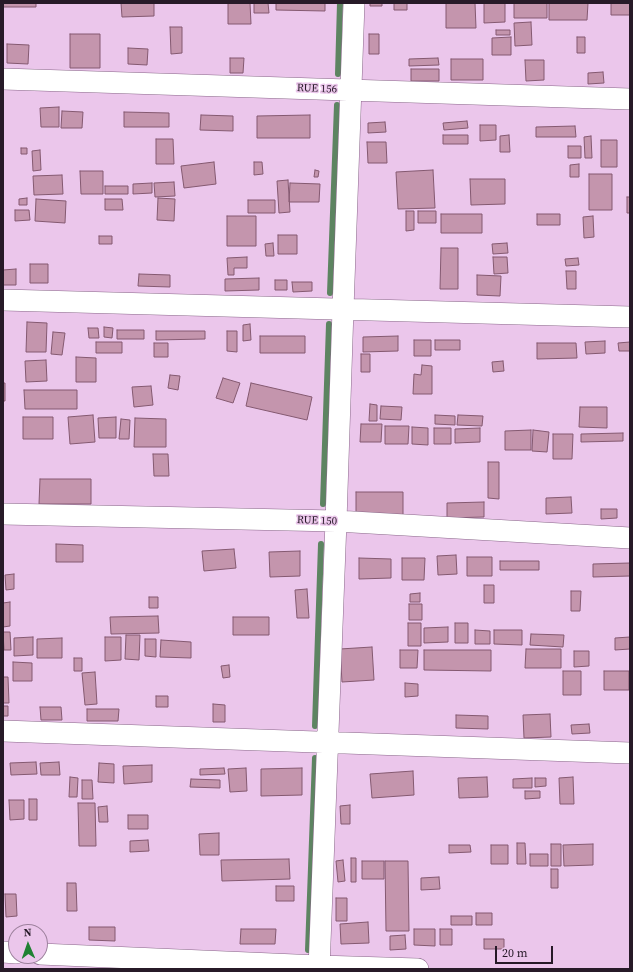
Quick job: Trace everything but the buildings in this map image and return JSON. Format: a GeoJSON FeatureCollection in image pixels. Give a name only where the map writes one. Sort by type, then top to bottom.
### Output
{"type":"FeatureCollection","features":[{"type":"Feature","properties":{"kind":"street"},"geometry":{"type":"LineString","coordinates":[[319,968],[354,3]]}},
{"type":"Feature","properties":{"kind":"street","name":"RUE 156"},"geometry":{"type":"LineString","coordinates":[[3,79],[630,99]]}},
{"type":"Feature","properties":{"kind":"street"},"geometry":{"type":"LineString","coordinates":[[3,300],[630,317]]}},
{"type":"Feature","properties":{"kind":"street","name":"RUE 150"},"geometry":{"type":"LineString","coordinates":[[3,514],[336,521],[630,538]]}},
{"type":"Feature","properties":{"kind":"street"},"geometry":{"type":"LineString","coordinates":[[3,731],[630,753]]}},
{"type":"Feature","properties":{"kind":"street"},"geometry":{"type":"LineString","coordinates":[[48,954],[319,968],[418,969]]}},
{"type":"Feature","properties":{"kind":"waterway"},"geometry":{"type":"LineString","coordinates":[[338,74],[340,3]]}},
{"type":"Feature","properties":{"kind":"waterway"},"geometry":{"type":"LineString","coordinates":[[330,293],[337,105]]}},
{"type":"Feature","properties":{"kind":"waterway"},"geometry":{"type":"LineString","coordinates":[[323,504],[329,324]]}},
{"type":"Feature","properties":{"kind":"waterway"},"geometry":{"type":"LineString","coordinates":[[315,726],[321,544]]}},
{"type":"Feature","properties":{"kind":"waterway"},"geometry":{"type":"LineString","coordinates":[[308,950],[315,758]]}}]}
